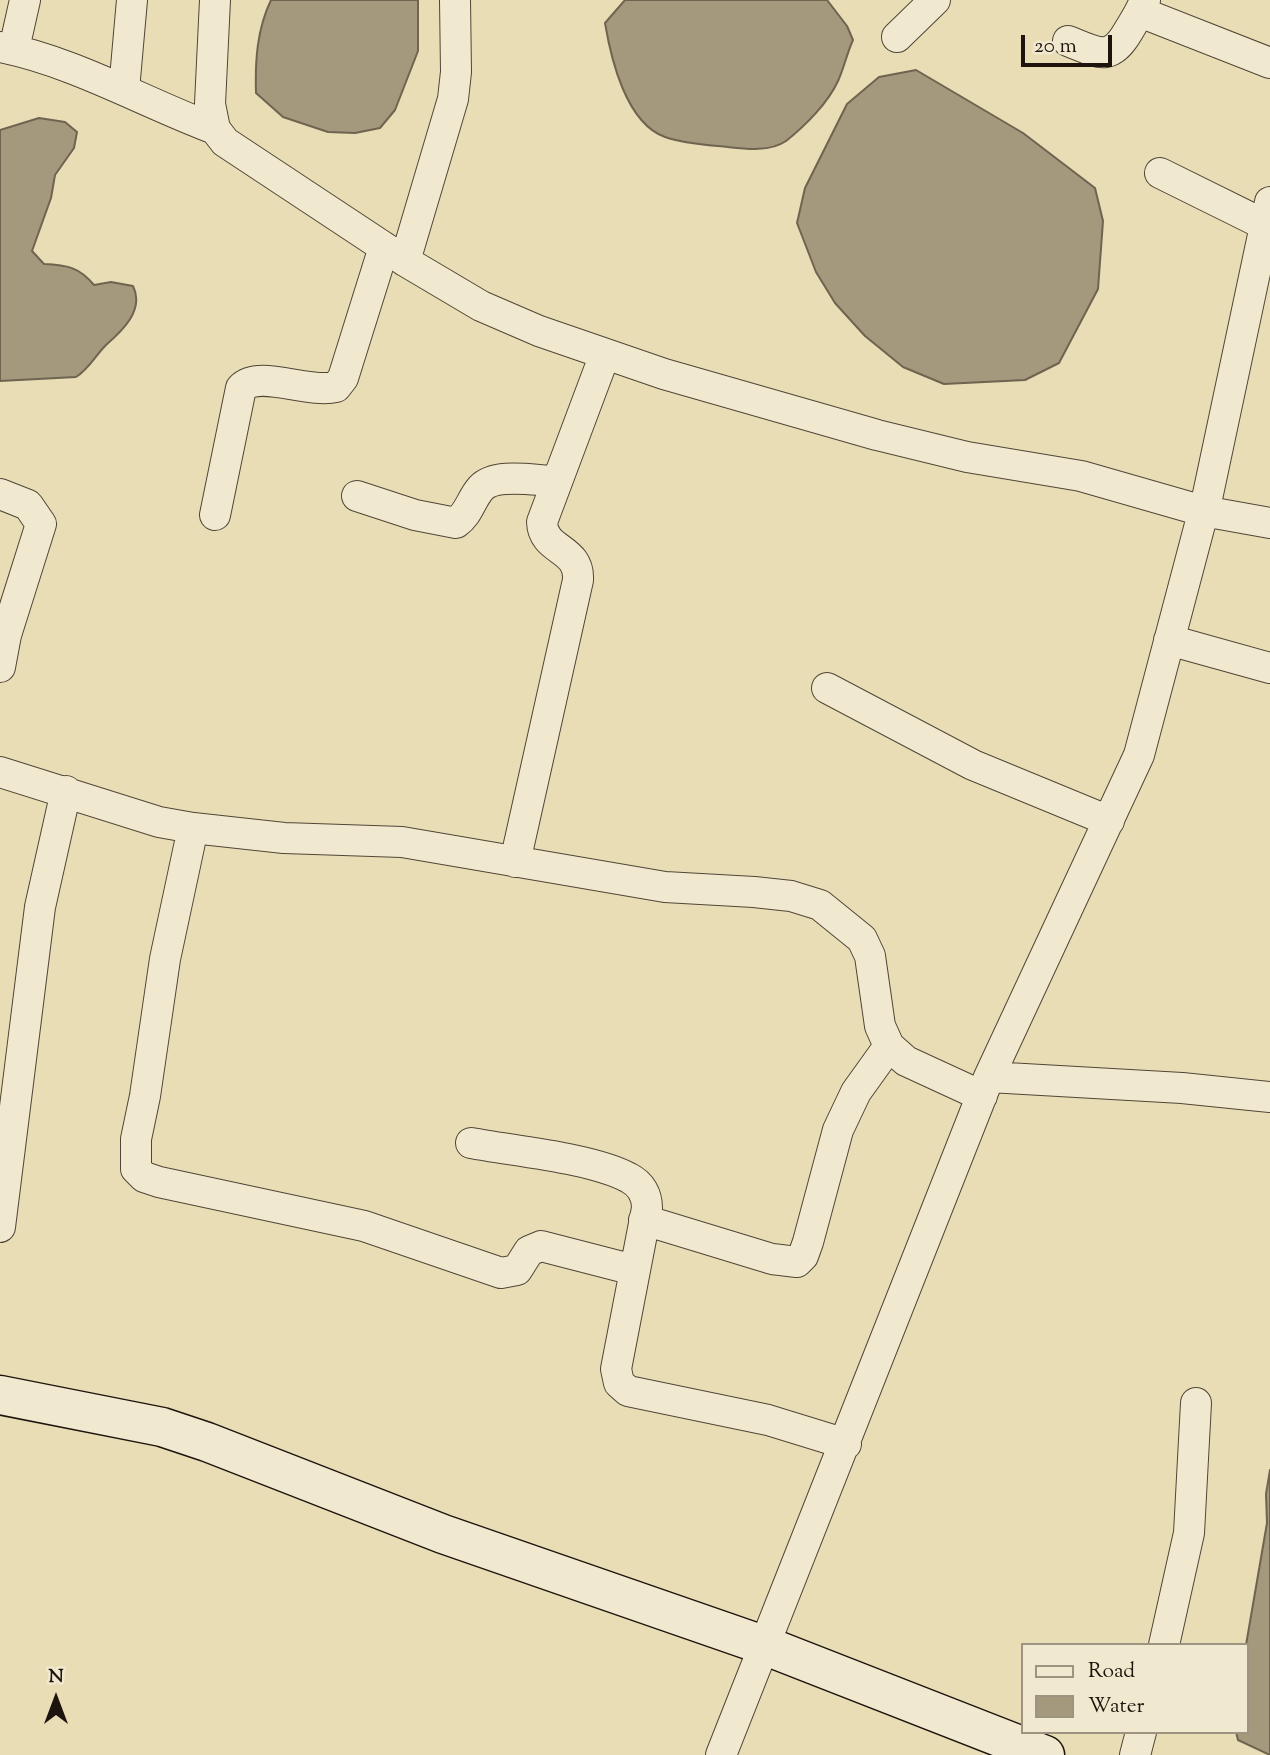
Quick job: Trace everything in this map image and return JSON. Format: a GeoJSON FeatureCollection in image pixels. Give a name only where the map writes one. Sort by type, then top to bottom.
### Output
{"type":"FeatureCollection","features":[{"type":"Feature","properties":{"kind":"street"},"geometry":{"type":"LineString","coordinates":[[25,0],[7,48],[124,90],[162,110],[215,129]]}},
{"type":"Feature","properties":{"kind":"street"},"geometry":{"type":"LineString","coordinates":[[124,90],[132,0]]}},
{"type":"Feature","properties":{"kind":"street"},"geometry":{"type":"LineString","coordinates":[[215,0],[210,104],[215,129],[225,142],[394,254],[481,306],[539,331],[605,354],[877,435],[967,457],[1081,476],[1203,511],[1270,523]]}},
{"type":"Feature","properties":{"kind":"street"},"geometry":{"type":"LineString","coordinates":[[215,515],[241,388],[247,381],[257,379],[309,389],[336,387],[343,378],[453,99],[456,72],[455,0]]}},
{"type":"Feature","properties":{"kind":"street"},"geometry":{"type":"LineString","coordinates":[[897,37],[935,0]]}},
{"type":"Feature","properties":{"kind":"street"},"geometry":{"type":"LineString","coordinates":[[1068,41],[1098,52],[1110,53],[1118,48],[1143,6],[1270,63]]}},
{"type":"Feature","properties":{"kind":"street"},"geometry":{"type":"LineString","coordinates":[[721,1755],[986,1087],[1139,755],[1203,511],[1268,211],[1160,173]]}},
{"type":"Feature","properties":{"kind":"street"},"geometry":{"type":"LineString","coordinates":[[515,862],[579,568],[574,560],[546,537],[542,531],[542,522],[605,354]]}},
{"type":"Feature","properties":{"kind":"street"},"geometry":{"type":"LineString","coordinates":[[357,496],[415,515],[456,523],[469,510],[479,491],[490,482],[556,481]]}},
{"type":"Feature","properties":{"kind":"street"},"geometry":{"type":"LineString","coordinates":[[0,494],[28,505],[37,514],[41,524],[6,635],[0,667]]}},
{"type":"Feature","properties":{"kind":"street"},"geometry":{"type":"LineString","coordinates":[[1170,639],[1270,668]]}},
{"type":"Feature","properties":{"kind":"street"},"geometry":{"type":"LineString","coordinates":[[827,688],[973,765],[1109,821]]}},
{"type":"Feature","properties":{"kind":"street"},"geometry":{"type":"LineString","coordinates":[[0,772],[159,822],[193,828],[284,838],[402,842],[665,887],[791,896],[820,905],[862,939],[870,956],[880,1026],[889,1046],[906,1061],[986,1087],[1182,1088],[1270,1097]]}},
{"type":"Feature","properties":{"kind":"street"},"geometry":{"type":"LineString","coordinates":[[0,1227],[12,1017],[66,791]]}},
{"type":"Feature","properties":{"kind":"street"},"geometry":{"type":"LineString","coordinates":[[193,828],[165,959],[145,1096],[135,1139],[135,1169],[144,1177],[159,1182],[364,1226],[501,1273],[517,1270],[529,1251],[541,1246],[634,1270]]}},
{"type":"Feature","properties":{"kind":"street"},"geometry":{"type":"LineString","coordinates":[[644,1220],[772,1259],[797,1262],[803,1256],[808,1242],[838,1130],[856,1092],[889,1046]]}},
{"type":"Feature","properties":{"kind":"street"},"geometry":{"type":"LineString","coordinates":[[471,1143],[607,1168],[631,1179],[647,1199],[616,1369],[619,1383],[628,1391],[768,1420],[846,1444]]}},
{"type":"Feature","properties":{"kind":"street"},"geometry":{"type":"LineString","coordinates":[[0,1395],[162,1427],[443,1534],[766,1646],[1045,1755]]}},
{"type":"Feature","properties":{"kind":"street"},"geometry":{"type":"LineString","coordinates":[[1164,1643],[1189,1533],[1196,1403]]}},
{"type":"Feature","properties":{"kind":"street"},"geometry":{"type":"LineString","coordinates":[[1135,1755],[1140,1734]]}},
{"type":"Feature","properties":{"kind":"water"},"geometry":{"type":"Polygon","coordinates":[[[271,0],[418,0],[418,51],[395,110],[380,128],[355,133],[328,132],[283,117],[256,93],[258,45],[271,0]]]}},
{"type":"Feature","properties":{"kind":"water"},"geometry":{"type":"Polygon","coordinates":[[[625,0],[827,0],[847,26],[853,40],[838,81],[828,98],[786,141],[773,147],[758,149],[688,143],[651,130],[630,104],[616,71],[605,23],[625,0]]]}},
{"type":"Feature","properties":{"kind":"water"},"geometry":{"type":"Polygon","coordinates":[[[916,70],[1023,133],[1095,188],[1103,221],[1098,289],[1059,363],[1025,380],[944,384],[903,367],[865,336],[835,303],[816,272],[797,223],[805,188],[847,104],[879,77],[916,70]]]}},
{"type":"Feature","properties":{"kind":"water"},"geometry":{"type":"Polygon","coordinates":[[[39,118],[65,122],[77,132],[74,148],[55,175],[51,198],[32,251],[44,264],[72,268],[94,285],[111,282],[133,286],[136,303],[125,327],[76,377],[0,381],[0,130],[39,118]]]}},
{"type":"Feature","properties":{"kind":"water"},"geometry":{"type":"Polygon","coordinates":[[[1270,1470],[1270,1755],[1238,1740],[1236,1734],[1249,1734],[1249,1643],[1246,1643],[1267,1523],[1266,1494],[1270,1470]]]}}]}
